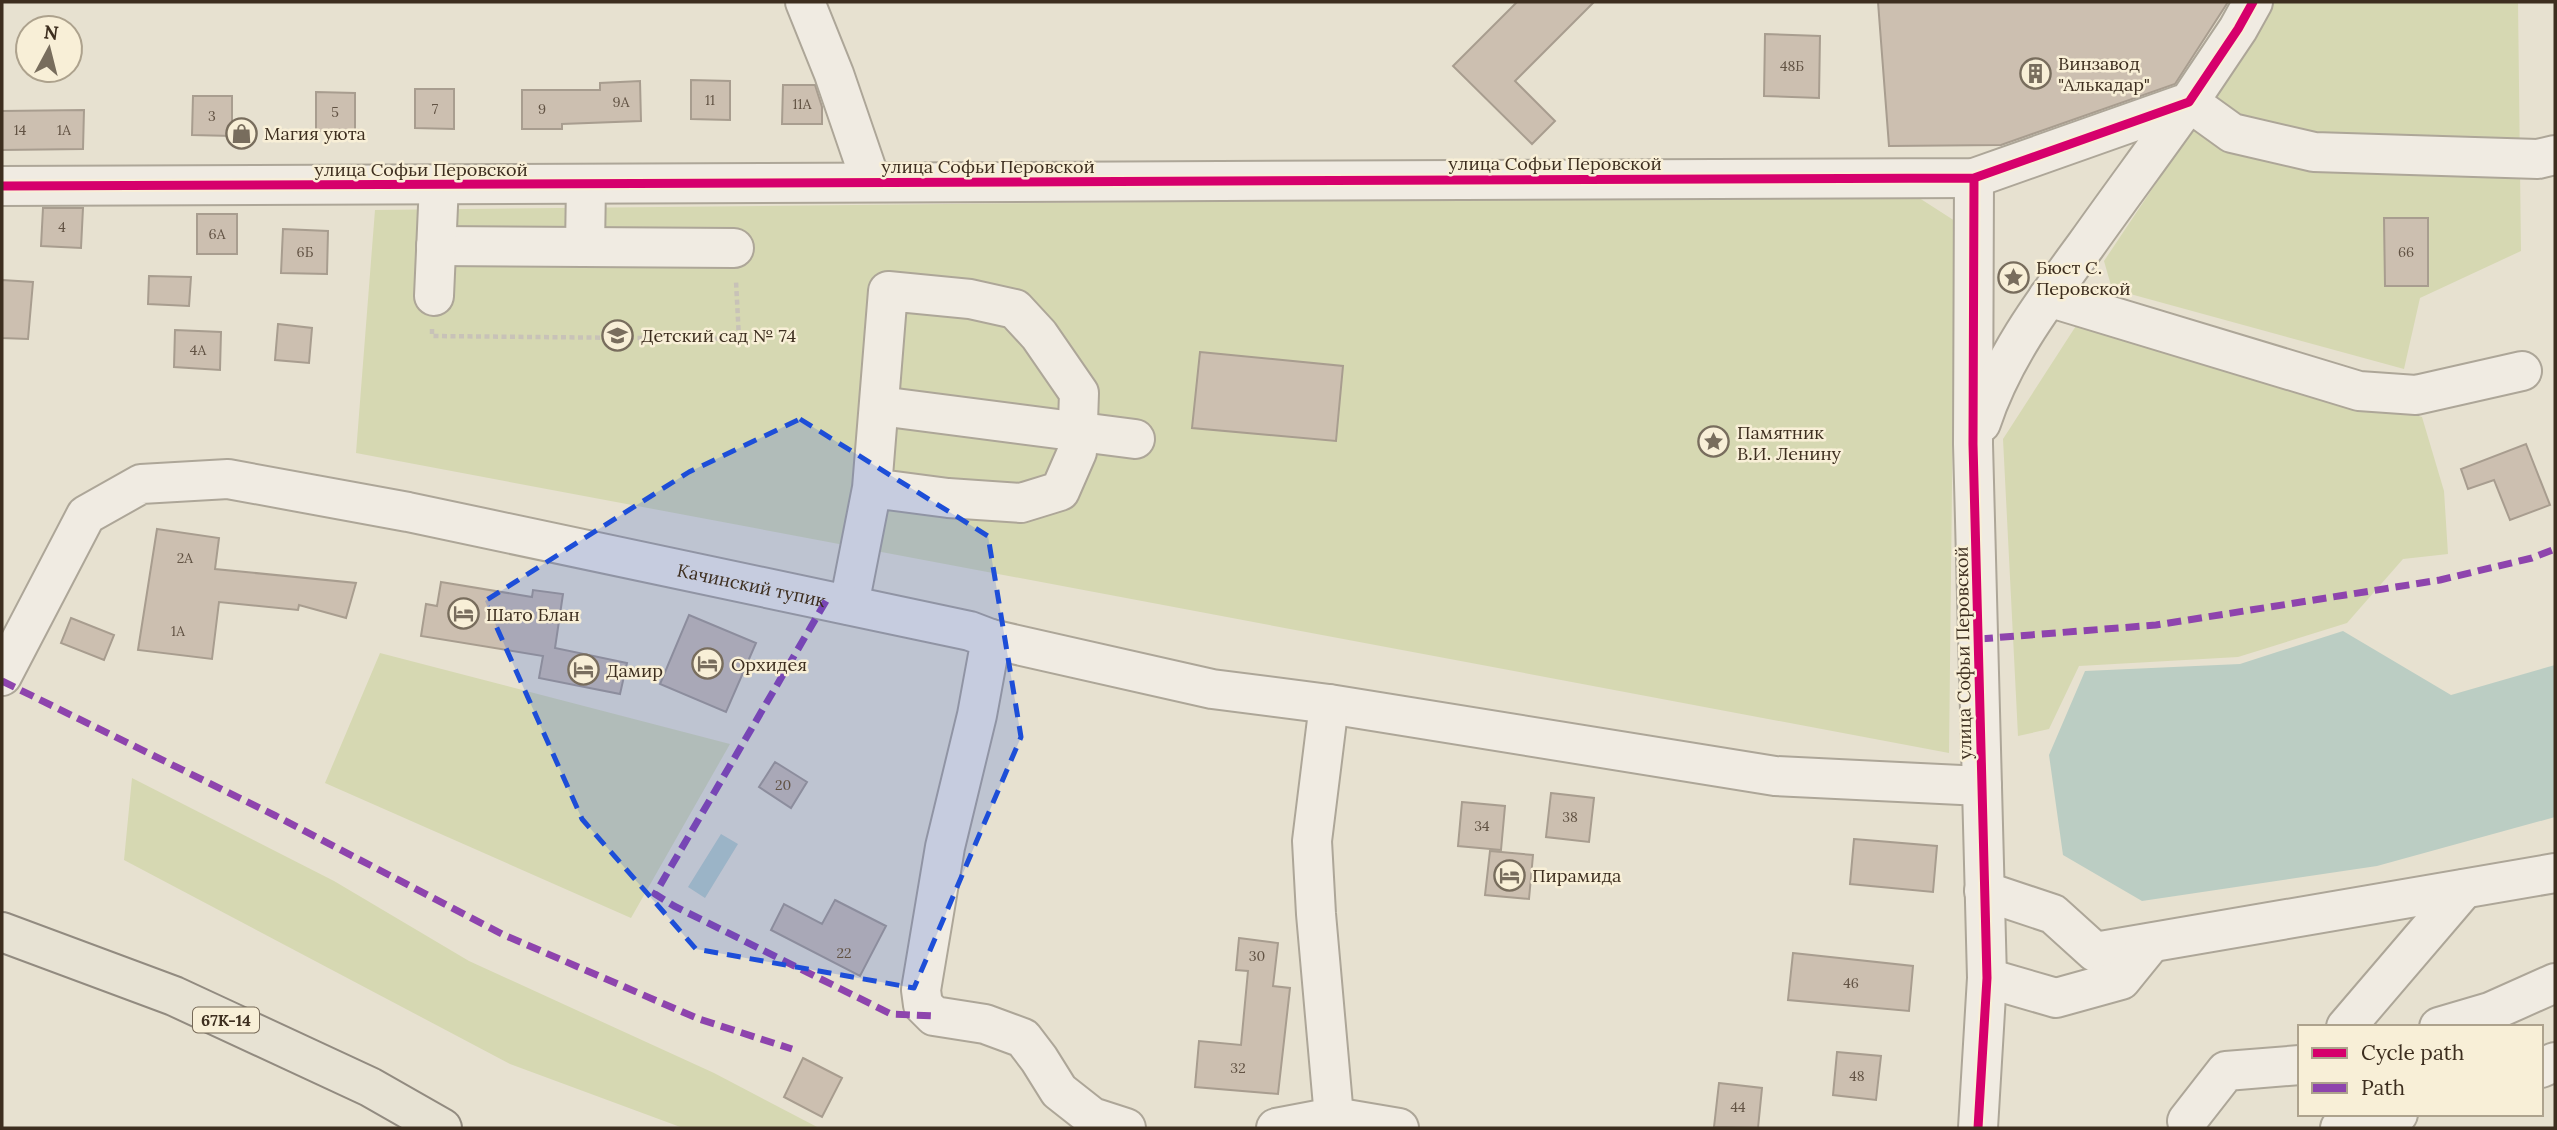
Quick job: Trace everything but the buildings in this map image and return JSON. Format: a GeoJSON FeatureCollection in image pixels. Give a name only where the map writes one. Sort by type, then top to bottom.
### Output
{"type":"FeatureCollection","features":[{"type":"Feature","properties":{"kind":"main road","name":"67К-14"},"geometry":{"type":"LineString","coordinates":[[2,932],[174,996],[370,1087],[442,1128]]}},
{"type":"Feature","properties":{"kind":"street"},"geometry":{"type":"LineString","coordinates":[[805,2],[834,74],[871,182]]}},
{"type":"Feature","properties":{"kind":"street"},"geometry":{"type":"LineString","coordinates":[[1973,444],[1992,389],[2013,349],[2189,102],[2253,2]]}},
{"type":"Feature","properties":{"kind":"street"},"geometry":{"type":"LineString","coordinates":[[2189,102],[2232,134],[2314,152],[2538,159],[2555,155]]}},
{"type":"Feature","properties":{"kind":"street","name":"улица Софьи Перовской"},"geometry":{"type":"LineString","coordinates":[[2,186],[1973,178],[2189,102]]}},
{"type":"Feature","properties":{"kind":"street","name":"улица Софьи Перовской"},"geometry":{"type":"LineString","coordinates":[[1973,178],[1973,444],[1987,978],[1978,1128]]}},
{"type":"Feature","properties":{"kind":"street"},"geometry":{"type":"LineString","coordinates":[[434,296],[439,184]]}},
{"type":"Feature","properties":{"kind":"street"},"geometry":{"type":"LineString","coordinates":[[586,184],[586,247]]}},
{"type":"Feature","properties":{"kind":"street"},"geometry":{"type":"LineString","coordinates":[[436,246],[734,248]]}},
{"type":"Feature","properties":{"kind":"street"},"geometry":{"type":"LineString","coordinates":[[849,605],[872,488],[888,291],[970,299],[1015,309],[1039,335],[1079,393],[1077,452],[1060,491],[1021,503],[948,498],[872,488]]}},
{"type":"Feature","properties":{"kind":"street"},"geometry":{"type":"LineString","coordinates":[[2048,297],[2359,391],[2416,395],[2522,371]]}},
{"type":"Feature","properties":{"kind":"street"},"geometry":{"type":"LineString","coordinates":[[880,406],[1135,439]]}},
{"type":"Feature","properties":{"kind":"street","name":"Качинский тупик"},"geometry":{"type":"LineString","coordinates":[[2,676],[86,514],[141,484],[228,479],[408,512],[849,605],[1212,689],[1329,704],[1775,776],[1982,786]]}},
{"type":"Feature","properties":{"kind":"street"},"geometry":{"type":"LineString","coordinates":[[990,639],[978,715],[945,847],[921,990],[923,1005],[934,1016],[985,1024],[1023,1038],[1059,1090],[1092,1117],[1126,1128]]}},
{"type":"Feature","properties":{"kind":"street"},"geometry":{"type":"LineString","coordinates":[[1329,704],[1312,841],[1334,1117]]}},
{"type":"Feature","properties":{"kind":"street"},"geometry":{"type":"LineString","coordinates":[[1984,891],[2053,915],[2095,952],[2555,873]]}},
{"type":"Feature","properties":{"kind":"street"},"geometry":{"type":"LineString","coordinates":[[2348,1025],[2464,889]]}},
{"type":"Feature","properties":{"kind":"street"},"geometry":{"type":"LineString","coordinates":[[1987,978],[2056,998],[2121,980],[2151,943]]}},
{"type":"Feature","properties":{"kind":"street"},"geometry":{"type":"LineString","coordinates":[[2446,1025],[2490,1012],[2555,982]]}},
{"type":"Feature","properties":{"kind":"street"},"geometry":{"type":"LineString","coordinates":[[2183,1124],[2225,1072],[2298,1067]]}},
{"type":"Feature","properties":{"kind":"street"},"geometry":{"type":"LineString","coordinates":[[2340,1128],[2390,1116]]}},
{"type":"Feature","properties":{"kind":"street"},"geometry":{"type":"LineString","coordinates":[[1276,1128],[1334,1117],[1399,1128]]}},
{"type":"Feature","properties":{"kind":"path"},"geometry":{"type":"LineString","coordinates":[[434,296],[432,336],[738,339],[734,248]]}},
{"type":"Feature","properties":{"kind":"highlighted area"},"geometry":{"type":"Polygon","coordinates":[[[800,419],[988,536],[1021,737],[914,988],[696,949],[582,819],[485,601],[689,472],[800,419]]]}},
{"type":"Feature","properties":{"kind":"green space"},"geometry":{"type":"Polygon","coordinates":[[[2272,2],[2518,2],[2521,251],[2420,298],[2404,369],[2112,289],[2104,261],[2249,44],[2272,2]]]}},
{"type":"Feature","properties":{"kind":"green space"},"geometry":{"type":"Polygon","coordinates":[[[1913,194],[1955,221],[1949,753],[356,453],[375,210],[1913,194]]]}},
{"type":"Feature","properties":{"kind":"green space"},"geometry":{"type":"Polygon","coordinates":[[[2083,315],[2422,417],[2444,491],[2448,554],[2403,559],[2347,623],[2238,657],[2079,666],[2049,729],[2018,736],[2003,439],[2083,315]]]}},
{"type":"Feature","properties":{"kind":"green space"},"geometry":{"type":"Polygon","coordinates":[[[380,653],[730,744],[631,918],[325,783],[380,653]]]}},
{"type":"Feature","properties":{"kind":"green space"},"geometry":{"type":"Polygon","coordinates":[[[132,778],[334,881],[469,961],[714,1073],[819,1128],[683,1128],[510,1064],[124,860],[132,778]]]}},
{"type":"Feature","properties":{"kind":"shaded area"},"geometry":{"type":"Polygon","coordinates":[[[2343,631],[2451,695],[2555,665],[2555,817],[2377,866],[2142,901],[2063,855],[2049,755],[2085,671],[2240,664],[2343,631]]]}},
{"type":"Feature","properties":{"kind":"shaded area"},"geometry":{"type":"Polygon","coordinates":[[[721,834],[738,844],[705,898],[688,887],[721,834]]]}},
{"type":"Feature","properties":{"kind":"marked path"},"geometry":{"type":"LineString","coordinates":[[1979,639],[2156,625],[2440,580],[2532,558],[2555,549]]}},
{"type":"Feature","properties":{"kind":"marked path"},"geometry":{"type":"LineString","coordinates":[[826,601],[655,894],[891,1014],[934,1016]]}},
{"type":"Feature","properties":{"kind":"marked path"},"geometry":{"type":"LineString","coordinates":[[2,681],[276,816],[504,935],[699,1019],[792,1049]]}},
{"type":"Feature","properties":{"kind":"cycle path"},"geometry":{"type":"LineString","coordinates":[[2,186],[1974,178],[2189,102],[2253,2]]}},
{"type":"Feature","properties":{"kind":"cycle path"},"geometry":{"type":"LineString","coordinates":[[1974,178],[1973,444],[1987,978],[1978,1128]]}},
{"type":"Feature","properties":{"kind":"place","name":"Винзавод \"Алькадар\""},"geometry":{"type":"Point","coordinates":[2035,73]}},
{"type":"Feature","properties":{"kind":"place","name":"Магия уюта"},"geometry":{"type":"Point","coordinates":[241,133]}},
{"type":"Feature","properties":{"kind":"place","name":"Бюст С. Перовской"},"geometry":{"type":"Point","coordinates":[2013,277]}},
{"type":"Feature","properties":{"kind":"place","name":"Детский сад № 74"},"geometry":{"type":"Point","coordinates":[618,335]}},
{"type":"Feature","properties":{"kind":"place","name":"Памятник В.И. Ленину"},"geometry":{"type":"Point","coordinates":[1714,442]}},
{"type":"Feature","properties":{"kind":"place","name":"Шато Блан"},"geometry":{"type":"Point","coordinates":[463,614]}},
{"type":"Feature","properties":{"kind":"place","name":"Орхидея"},"geometry":{"type":"Point","coordinates":[708,664]}},
{"type":"Feature","properties":{"kind":"place","name":"Дамир"},"geometry":{"type":"Point","coordinates":[583,670]}},
{"type":"Feature","properties":{"kind":"place","name":"Пирамида"},"geometry":{"type":"Point","coordinates":[1509,875]}}]}
